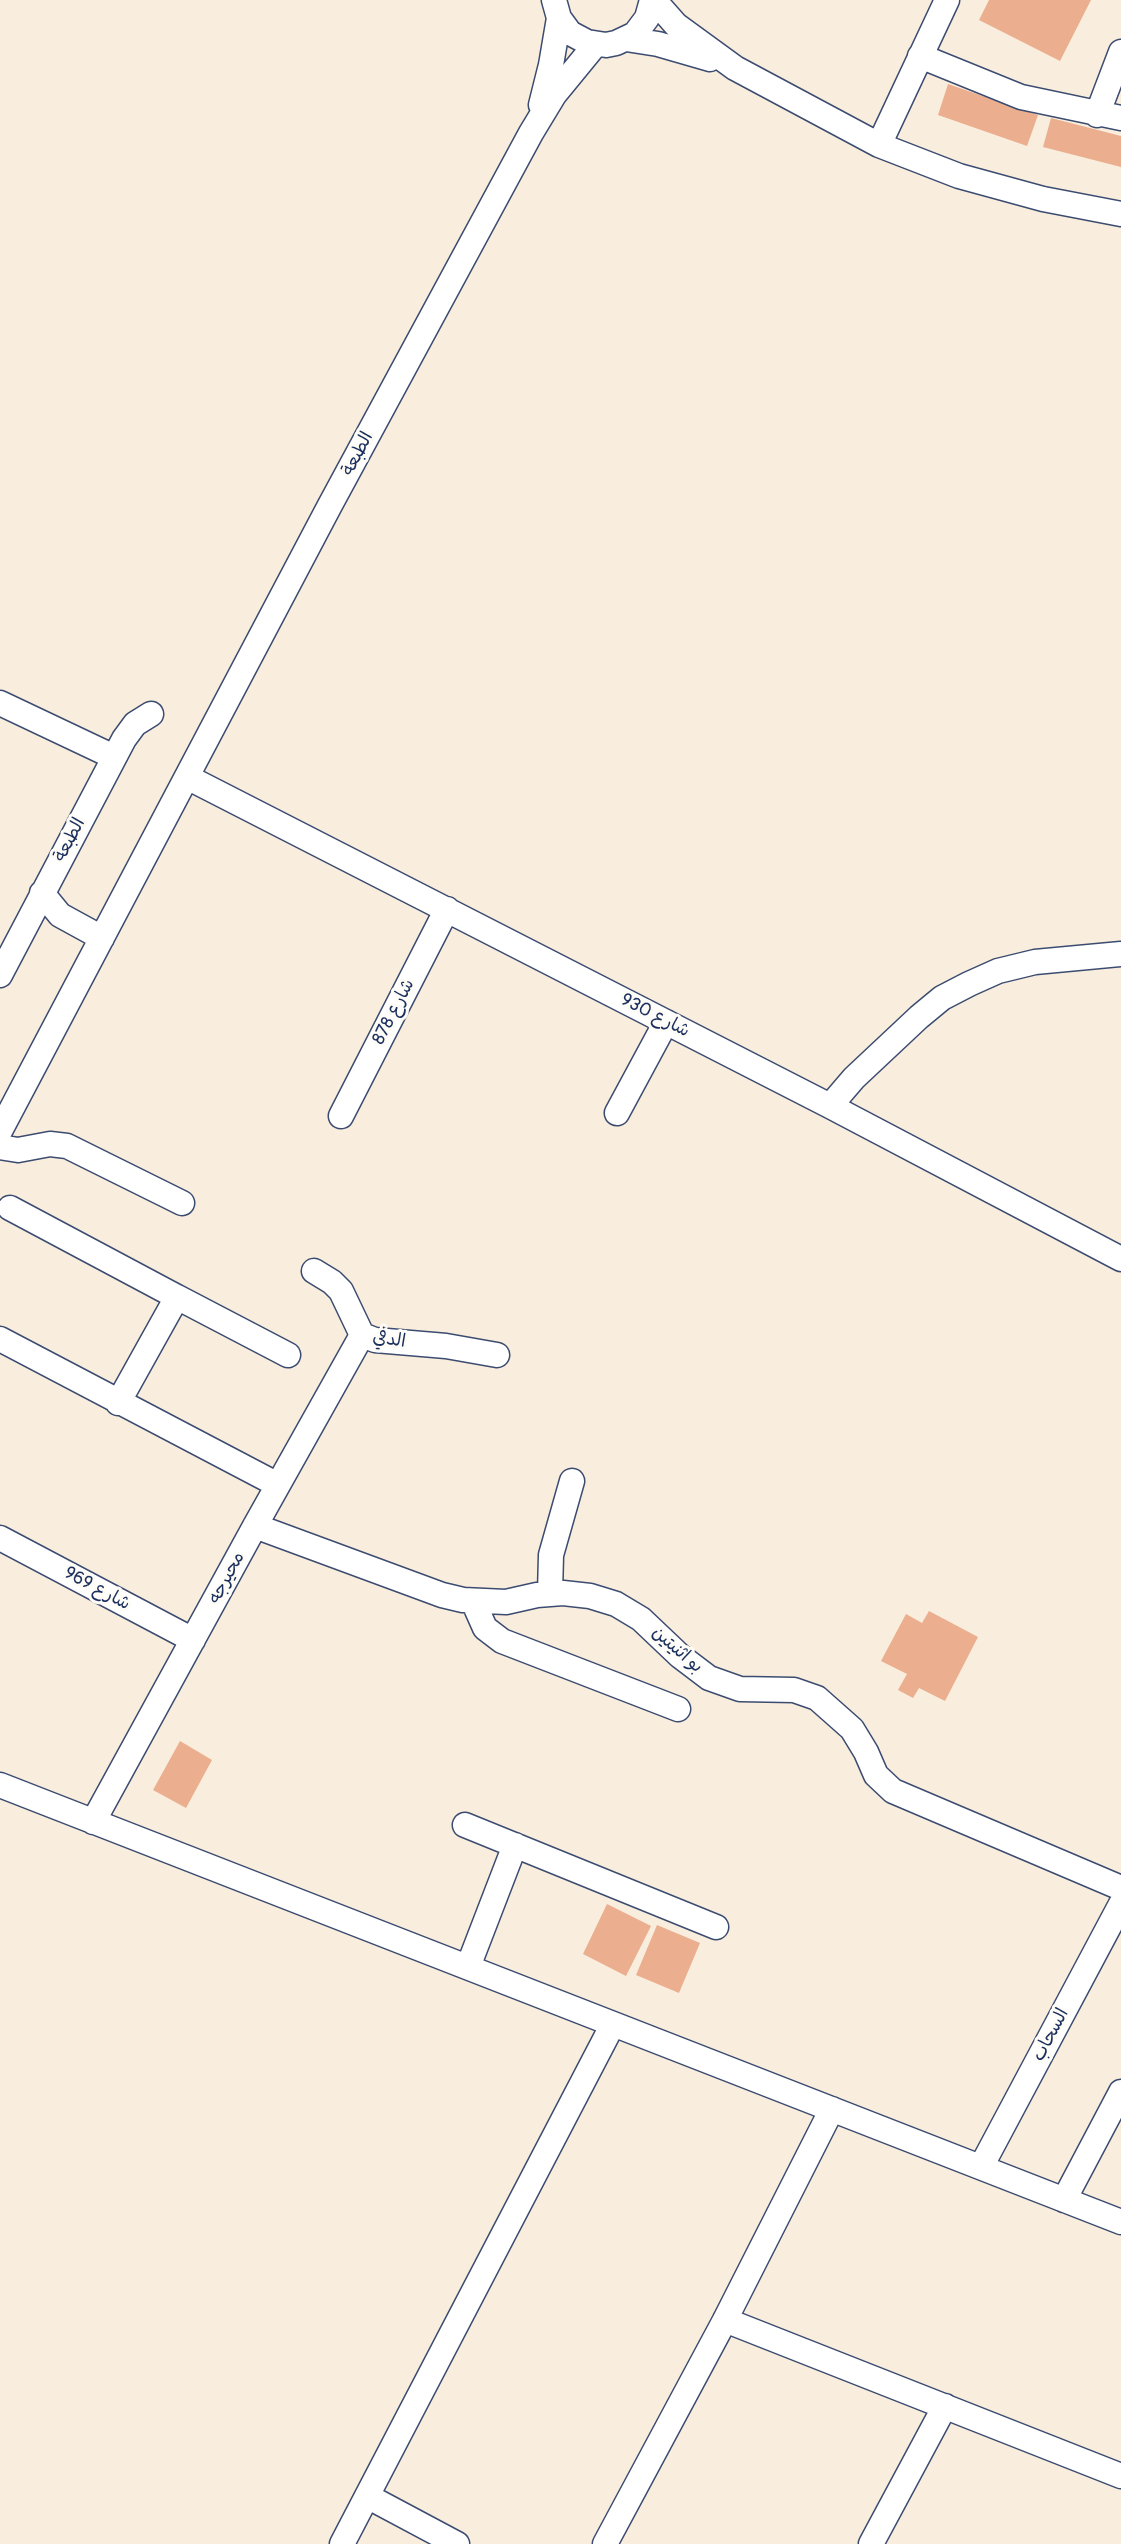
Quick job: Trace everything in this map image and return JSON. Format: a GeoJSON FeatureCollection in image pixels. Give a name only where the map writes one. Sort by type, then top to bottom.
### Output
{"type":"FeatureCollection","features":[{"type":"Feature","properties":{"kind":"street"},"geometry":{"type":"LineString","coordinates":[[556,9],[570,33],[586,42],[606,45],[626,39],[642,26],[653,0],[676,25],[735,68],[879,145],[958,176],[1043,199],[1121,214]]}},
{"type":"Feature","properties":{"kind":"street"},"geometry":{"type":"LineString","coordinates":[[879,145],[946,0]]}},
{"type":"Feature","properties":{"kind":"street"},"geometry":{"type":"LineString","coordinates":[[531,133],[551,65],[556,9]]}},
{"type":"Feature","properties":{"kind":"street"},"geometry":{"type":"LineString","coordinates":[[626,39],[679,49],[735,68]]}},
{"type":"Feature","properties":{"kind":"street"},"geometry":{"type":"LineString","coordinates":[[531,133],[560,86],[596,45]]}},
{"type":"Feature","properties":{"kind":"street"},"geometry":{"type":"LineString","coordinates":[[1097,115],[1121,52]]}},
{"type":"Feature","properties":{"kind":"street"},"geometry":{"type":"LineString","coordinates":[[920,56],[1021,97],[1097,115],[1121,118]]}},
{"type":"Feature","properties":{"kind":"street","name":"الطبعة"},"geometry":{"type":"LineString","coordinates":[[0,1131],[531,133]]}},
{"type":"Feature","properties":{"kind":"street"},"geometry":{"type":"LineString","coordinates":[[0,703],[114,757]]}},
{"type":"Feature","properties":{"kind":"street","name":"الطبعة"},"geometry":{"type":"LineString","coordinates":[[0,975],[129,731],[142,718],[151,714]]}},
{"type":"Feature","properties":{"kind":"street","name":"شارع 930"},"geometry":{"type":"LineString","coordinates":[[188,777],[830,1106],[1121,1259]]}},
{"type":"Feature","properties":{"kind":"street"},"geometry":{"type":"LineString","coordinates":[[42,893],[60,915],[102,938]]}},
{"type":"Feature","properties":{"kind":"street","name":"شارع 878"},"geometry":{"type":"LineString","coordinates":[[341,1116],[447,909]]}},
{"type":"Feature","properties":{"kind":"street"},"geometry":{"type":"LineString","coordinates":[[830,1106],[854,1077],[942,998],[998,971],[1035,962],[1121,954]]}},
{"type":"Feature","properties":{"kind":"street"},"geometry":{"type":"LineString","coordinates":[[617,1113],[666,1022]]}},
{"type":"Feature","properties":{"kind":"street"},"geometry":{"type":"LineString","coordinates":[[0,1148],[18,1150],[50,1144],[67,1146],[182,1203]]}},
{"type":"Feature","properties":{"kind":"street"},"geometry":{"type":"LineString","coordinates":[[10,1208],[288,1355]]}},
{"type":"Feature","properties":{"kind":"street","name":"الدفي"},"geometry":{"type":"LineString","coordinates":[[314,1271],[341,1291],[362,1335],[375,1340],[457,1347],[497,1354]]}},
{"type":"Feature","properties":{"kind":"street"},"geometry":{"type":"LineString","coordinates":[[118,1403],[177,1297]]}},
{"type":"Feature","properties":{"kind":"street","name":"محيرجه"},"geometry":{"type":"LineString","coordinates":[[93,1822],[362,1335]]}},
{"type":"Feature","properties":{"kind":"street"},"geometry":{"type":"LineString","coordinates":[[0,1339],[278,1485]]}},
{"type":"Feature","properties":{"kind":"street"},"geometry":{"type":"LineString","coordinates":[[550,1593],[551,1555],[572,1481]]}},
{"type":"Feature","properties":{"kind":"street","name":"بو اثنيتين"},"geometry":{"type":"LineString","coordinates":[[255,1526],[442,1595],[473,1601],[506,1602],[550,1593],[590,1596],[629,1610],[695,1669],[724,1685],[757,1691],[794,1690],[817,1698],[852,1729],[876,1775],[892,1791],[1121,1888]]}},
{"type":"Feature","properties":{"kind":"street","name":"شارع 969"},"geometry":{"type":"LineString","coordinates":[[0,1538],[193,1640]]}},
{"type":"Feature","properties":{"kind":"street"},"geometry":{"type":"LineString","coordinates":[[473,1601],[485,1628],[502,1641],[678,1709]]}},
{"type":"Feature","properties":{"kind":"street"},"geometry":{"type":"LineString","coordinates":[[0,1785],[1121,2222]]}},
{"type":"Feature","properties":{"kind":"street"},"geometry":{"type":"LineString","coordinates":[[465,1825],[716,1927]]}},
{"type":"Feature","properties":{"kind":"street"},"geometry":{"type":"LineString","coordinates":[[468,1967],[515,1845]]}},
{"type":"Feature","properties":{"kind":"street","name":"السحاب"},"geometry":{"type":"LineString","coordinates":[[981,2167],[1121,1904]]}},
{"type":"Feature","properties":{"kind":"street"},"geometry":{"type":"LineString","coordinates":[[342,2544],[613,2024]]}},
{"type":"Feature","properties":{"kind":"street"},"geometry":{"type":"LineString","coordinates":[[1064,2200],[1119,2100]]}},
{"type":"Feature","properties":{"kind":"street"},"geometry":{"type":"LineString","coordinates":[[605,2544],[725,2320],[832,2109]]}},
{"type":"Feature","properties":{"kind":"street"},"geometry":{"type":"LineString","coordinates":[[725,2320],[1121,2476]]}},
{"type":"Feature","properties":{"kind":"street"},"geometry":{"type":"LineString","coordinates":[[871,2544],[945,2406]]}},
{"type":"Feature","properties":{"kind":"street"},"geometry":{"type":"LineString","coordinates":[[367,2496],[457,2544]]}},
{"type":"Feature","properties":{"kind":"building"},"geometry":{"type":"Polygon","coordinates":[[[989,0],[1091,0],[1060,61],[979,20],[989,0]]]}},
{"type":"Feature","properties":{"kind":"building"},"geometry":{"type":"Polygon","coordinates":[[[948,84],[1038,115],[1027,146],[938,115],[948,84]]]}},
{"type":"Feature","properties":{"kind":"building"},"geometry":{"type":"Polygon","coordinates":[[[1051,118],[1121,136],[1121,167],[1043,147],[1051,118]]]}},
{"type":"Feature","properties":{"kind":"building"},"geometry":{"type":"Polygon","coordinates":[[[929,1611],[978,1637],[945,1701],[919,1688],[913,1698],[898,1690],[907,1674],[881,1661],[906,1614],[922,1623],[929,1611]]]}},
{"type":"Feature","properties":{"kind":"building"},"geometry":{"type":"Polygon","coordinates":[[[180,1741],[212,1760],[186,1808],[153,1790],[180,1741]]]}},
{"type":"Feature","properties":{"kind":"building"},"geometry":{"type":"Polygon","coordinates":[[[607,1904],[651,1926],[626,1976],[583,1954],[607,1904]]]}},
{"type":"Feature","properties":{"kind":"building"},"geometry":{"type":"Polygon","coordinates":[[[657,1925],[700,1943],[679,1993],[636,1975],[657,1925]]]}}]}
